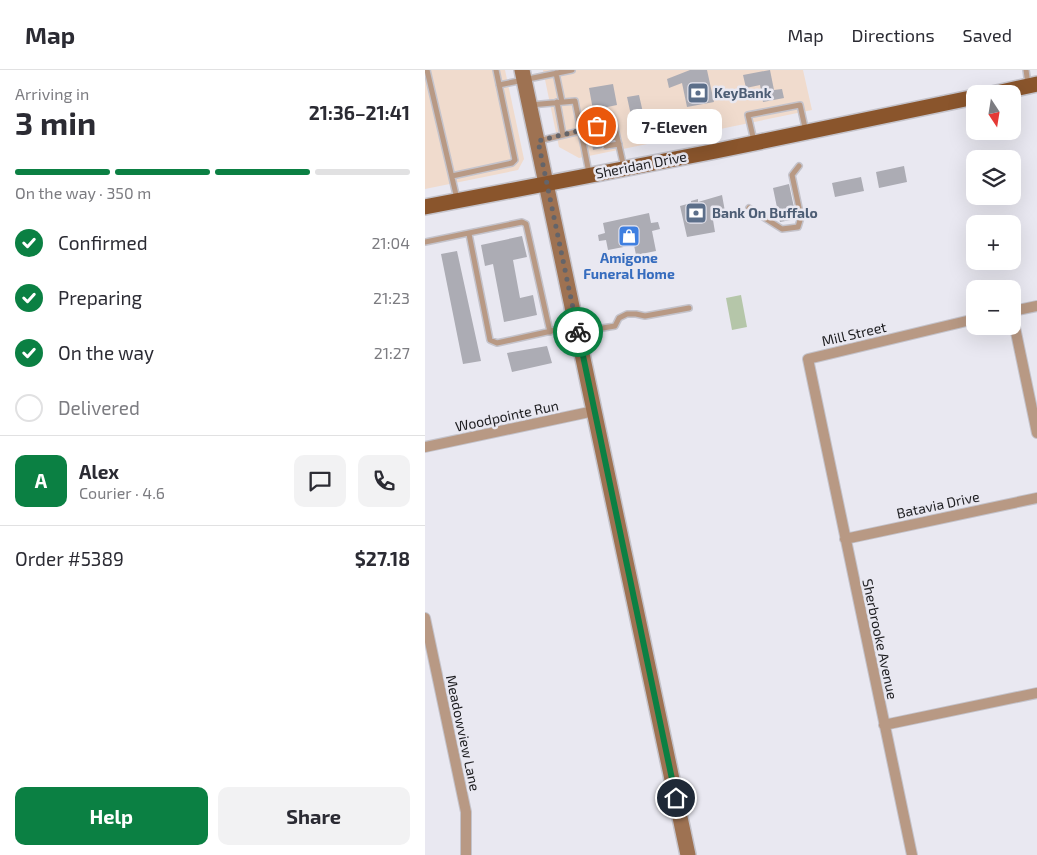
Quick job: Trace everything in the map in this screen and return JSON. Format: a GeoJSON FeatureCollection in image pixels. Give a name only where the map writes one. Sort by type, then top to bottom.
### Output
{"type":"FeatureCollection","features":[{"type":"Feature","properties":{"kind":"main road","name":"Sheridan Drive"},"geometry":{"type":"LineString","coordinates":[[425,207],[754,143],[966,99]]}},
{"type":"Feature","properties":{"kind":"street"},"geometry":{"type":"LineString","coordinates":[[523,75],[688,855]]}},
{"type":"Feature","properties":{"kind":"street"},"geometry":{"type":"LineString","coordinates":[[1021,309],[1037,306]]}},
{"type":"Feature","properties":{"kind":"street","name":"Mill Street"},"geometry":{"type":"LineString","coordinates":[[823,428],[808,359],[966,321]]}},
{"type":"Feature","properties":{"kind":"street"},"geometry":{"type":"LineString","coordinates":[[1017,335],[1037,433]]}},
{"type":"Feature","properties":{"kind":"street","name":"Woodpointe Run"},"geometry":{"type":"LineString","coordinates":[[425,447],[594,411]]}},
{"type":"Feature","properties":{"kind":"street","name":"Sherbrooke Avenue"},"geometry":{"type":"LineString","coordinates":[[823,428],[912,855]]}},
{"type":"Feature","properties":{"kind":"street","name":"Batavia Drive"},"geometry":{"type":"LineString","coordinates":[[845,539],[1037,498]]}},
{"type":"Feature","properties":{"kind":"street","name":"Meadowview Lane"},"geometry":{"type":"LineString","coordinates":[[425,618],[466,812],[466,855]]}},
{"type":"Feature","properties":{"kind":"street"},"geometry":{"type":"LineString","coordinates":[[885,725],[1037,693]]}},
{"type":"Feature","properties":{"kind":"lane"},"geometry":{"type":"LineString","coordinates":[[427,70],[458,201]]}},
{"type":"Feature","properties":{"kind":"lane"},"geometry":{"type":"LineString","coordinates":[[452,176],[512,163],[515,160],[496,70]]}},
{"type":"Feature","properties":{"kind":"lane"},"geometry":{"type":"LineString","coordinates":[[499,84],[523,75],[572,70]]}},
{"type":"Feature","properties":{"kind":"lane"},"geometry":{"type":"LineString","coordinates":[[1026,70],[1033,85]]}},
{"type":"Feature","properties":{"kind":"lane"},"geometry":{"type":"LineString","coordinates":[[556,73],[563,135]]}},
{"type":"Feature","properties":{"kind":"lane"},"geometry":{"type":"LineString","coordinates":[[530,105],[575,101],[589,175]]}},
{"type":"Feature","properties":{"kind":"lane"},"geometry":{"type":"LineString","coordinates":[[754,143],[748,116],[800,105],[806,132]]}},
{"type":"Feature","properties":{"kind":"lane"},"geometry":{"type":"LineString","coordinates":[[538,141],[614,123],[624,168]]}},
{"type":"Feature","properties":{"kind":"lane"},"geometry":{"type":"LineString","coordinates":[[605,139],[617,137]]}},
{"type":"Feature","properties":{"kind":"lane"},"geometry":{"type":"LineString","coordinates":[[583,144],[591,142]]}},
{"type":"Feature","properties":{"kind":"lane"},"geometry":{"type":"LineString","coordinates":[[606,146],[619,144]]}},
{"type":"Feature","properties":{"kind":"lane"},"geometry":{"type":"LineString","coordinates":[[585,150],[593,149]]}},
{"type":"Feature","properties":{"kind":"lane"},"geometry":{"type":"LineString","coordinates":[[749,208],[782,229],[798,227],[801,217],[792,175],[799,166]]}},
{"type":"Feature","properties":{"kind":"lane"},"geometry":{"type":"LineString","coordinates":[[425,242],[522,222],[526,224],[550,332]]}},
{"type":"Feature","properties":{"kind":"lane"},"geometry":{"type":"LineString","coordinates":[[469,234],[490,340],[497,343],[550,332],[615,326],[619,318],[627,314],[645,316],[689,308]]}},
{"type":"Feature","properties":{"kind":"shaded area"},"geometry":{"type":"Polygon","coordinates":[[[425,70],[505,70],[524,159],[518,170],[425,189],[425,70]]]}},
{"type":"Feature","properties":{"kind":"shaded area"},"geometry":{"type":"Polygon","coordinates":[[[543,70],[803,70],[812,110],[579,158],[559,147],[543,70]]]}},
{"type":"Feature","properties":{"kind":"green space"},"geometry":{"type":"Polygon","coordinates":[[[741,295],[747,327],[732,330],[726,298],[741,295]]]}},
{"type":"Feature","properties":{"kind":"building","name":"KeyBank"},"geometry":{"type":"Polygon","coordinates":[[[690,70],[707,70],[714,102],[687,107],[682,83],[669,88],[667,79],[690,70]]]}},
{"type":"Feature","properties":{"kind":"building"},"geometry":{"type":"Polygon","coordinates":[[[770,70],[774,90],[782,89],[784,98],[763,102],[760,85],[746,88],[743,75],[770,70]]]}},
{"type":"Feature","properties":{"kind":"building"},"geometry":{"type":"Polygon","coordinates":[[[613,84],[617,105],[593,110],[589,88],[613,84]]]}},
{"type":"Feature","properties":{"kind":"building"},"geometry":{"type":"Polygon","coordinates":[[[639,95],[644,117],[632,120],[627,97],[639,95]]]}},
{"type":"Feature","properties":{"kind":"building"},"geometry":{"type":"Polygon","coordinates":[[[603,130],[604,135],[600,139],[603,143],[602,148],[593,150],[590,133],[603,130]]]}},
{"type":"Feature","properties":{"kind":"building"},"geometry":{"type":"Polygon","coordinates":[[[904,166],[907,182],[879,188],[876,172],[904,166]]]}},
{"type":"Feature","properties":{"kind":"building"},"geometry":{"type":"Polygon","coordinates":[[[861,177],[864,191],[835,197],[832,183],[861,177]]]}},
{"type":"Feature","properties":{"kind":"building"},"geometry":{"type":"Polygon","coordinates":[[[789,184],[796,219],[780,222],[773,188],[789,184]]]}},
{"type":"Feature","properties":{"kind":"building","name":"Bank On Buffalo"},"geometry":{"type":"Polygon","coordinates":[[[722,195],[726,217],[713,220],[715,232],[687,237],[680,206],[698,199],[698,202],[722,195]]]}},
{"type":"Feature","properties":{"kind":"building","name":"Amigone Funeral Home"},"geometry":{"type":"Polygon","coordinates":[[[649,213],[651,223],[658,222],[660,229],[652,231],[656,251],[636,255],[634,245],[608,250],[606,240],[599,241],[598,235],[605,233],[603,223],[649,213]]]}},
{"type":"Feature","properties":{"kind":"building"},"geometry":{"type":"Polygon","coordinates":[[[522,236],[527,257],[513,260],[520,298],[533,295],[537,315],[504,322],[493,264],[485,266],[481,245],[522,236]]]}},
{"type":"Feature","properties":{"kind":"building"},"geometry":{"type":"Polygon","coordinates":[[[457,251],[481,361],[463,364],[441,254],[457,251]]]}},
{"type":"Feature","properties":{"kind":"building"},"geometry":{"type":"Polygon","coordinates":[[[547,346],[552,363],[512,372],[507,353],[547,346]]]}},
{"type":"Feature","properties":{"kind":"way so far"},"geometry":{"type":"LineString","coordinates":[[578,332],[538,141],[597,126]]}},
{"type":"Feature","properties":{"kind":"place","name":"KeyBank"},"geometry":{"type":"Point","coordinates":[698,93]}},
{"type":"Feature","properties":{"kind":"place","name":"7-Eleven"},"geometry":{"type":"Point","coordinates":[597,126]}},
{"type":"Feature","properties":{"kind":"place","name":"Bank On Buffalo"},"geometry":{"type":"Point","coordinates":[696,213]}},
{"type":"Feature","properties":{"kind":"place","name":"Amigone Funeral Home"},"geometry":{"type":"Point","coordinates":[629,236]}},
{"type":"Feature","properties":{"kind":"route"},"geometry":{"type":"LineString","coordinates":[[578,332],[676,798]]}}]}
